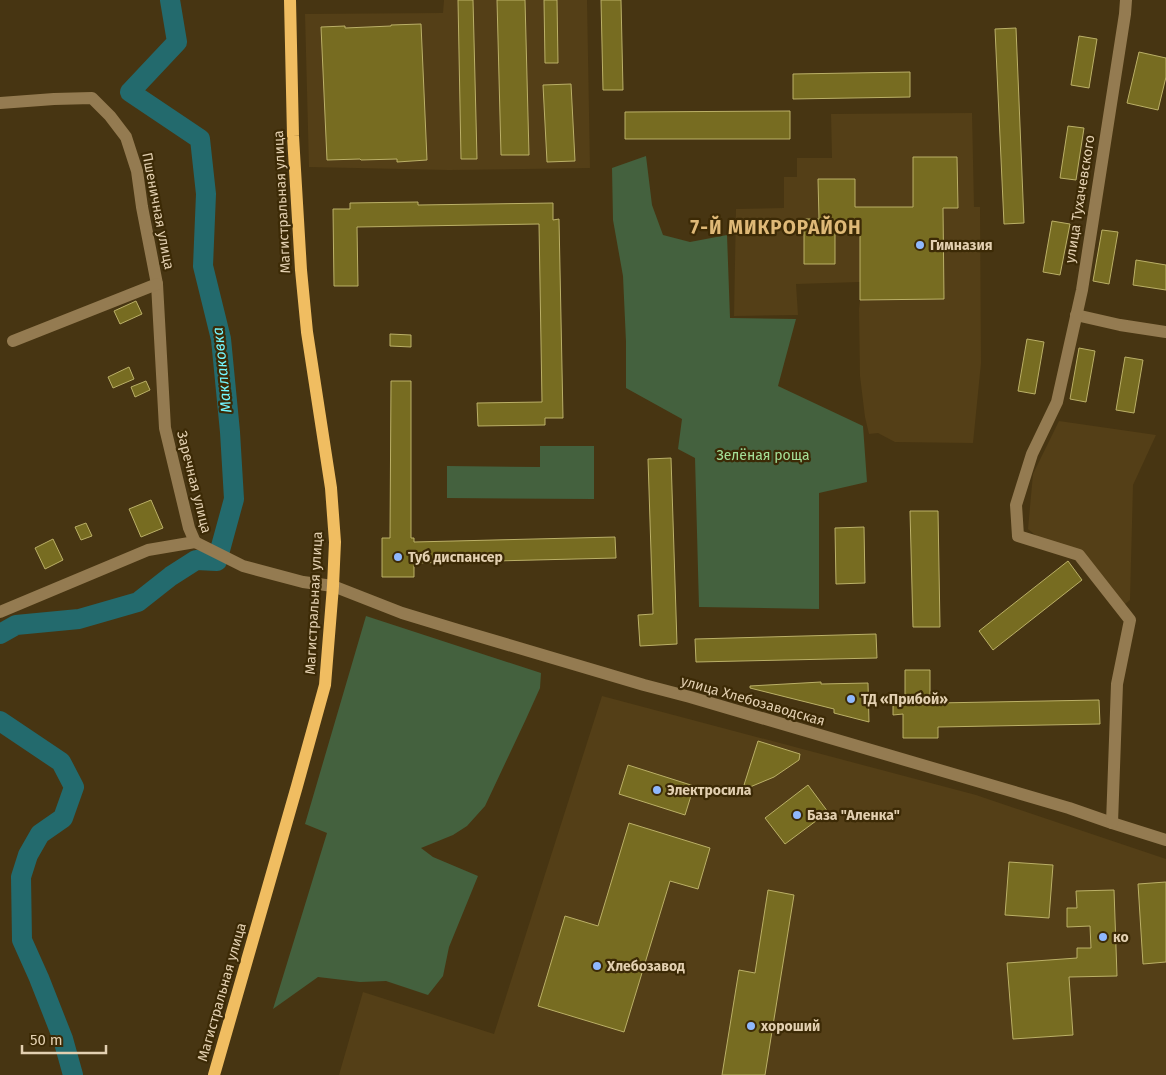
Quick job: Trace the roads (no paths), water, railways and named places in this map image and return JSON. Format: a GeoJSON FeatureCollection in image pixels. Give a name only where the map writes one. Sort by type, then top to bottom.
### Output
{"type":"FeatureCollection","features":[{"type":"Feature","properties":{"kind":"main road","name":"Магистральная улица"},"geometry":{"type":"LineString","coordinates":[[214,1075],[298,786],[325,685],[333,586],[335,542],[331,488],[307,332],[301,270],[293,136],[290,0]]}},
{"type":"Feature","properties":{"kind":"street","name":"улица Тухачевского"},"geometry":{"type":"LineString","coordinates":[[1112,824],[1117,684],[1130,620],[1079,556],[1018,536],[1016,505],[1032,454],[1058,402],[1082,290],[1126,0]]}},
{"type":"Feature","properties":{"kind":"street","name":"Пшеничная улица"},"geometry":{"type":"LineString","coordinates":[[0,103],[92,98],[110,116],[126,137],[137,171],[157,284]]}},
{"type":"Feature","properties":{"kind":"street"},"geometry":{"type":"LineString","coordinates":[[13,341],[157,284]]}},
{"type":"Feature","properties":{"kind":"street","name":"Заречная улица"},"geometry":{"type":"LineString","coordinates":[[0,612],[148,550],[195,542],[189,528],[165,428],[157,284]]}},
{"type":"Feature","properties":{"kind":"street"},"geometry":{"type":"LineString","coordinates":[[1076,315],[1166,332]]}},
{"type":"Feature","properties":{"kind":"street","name":"улица Хлебозаводская"},"geometry":{"type":"LineString","coordinates":[[195,542],[243,566],[303,582],[333,586],[402,612],[458,630],[1070,808],[1112,824],[1166,840]]}},
{"type":"Feature","properties":{"kind":"waterway","name":"Маклаковка"},"geometry":{"type":"LineString","coordinates":[[0,634],[16,625],[79,619],[138,602],[171,576],[196,560],[217,561],[234,499],[221,339],[203,266],[206,194],[200,139],[130,92],[177,42],[170,0]]}},
{"type":"Feature","properties":{"kind":"waterway","name":"Маклаковка"},"geometry":{"type":"LineString","coordinates":[[0,721],[61,762],[74,787],[63,818],[40,834],[28,855],[21,877],[22,940],[63,1039],[73,1075]]}},
{"type":"Feature","properties":{"kind":"place","name":"Гимназия"},"geometry":{"type":"Point","coordinates":[920,245]}},
{"type":"Feature","properties":{"kind":"place","name":"Туб диспансер"},"geometry":{"type":"Point","coordinates":[398,557]}},
{"type":"Feature","properties":{"kind":"place","name":"ТД «Прибой»"},"geometry":{"type":"Point","coordinates":[851,699]}},
{"type":"Feature","properties":{"kind":"place","name":"Электросила"},"geometry":{"type":"Point","coordinates":[657,790]}},
{"type":"Feature","properties":{"kind":"place","name":"База \"Аленка\""},"geometry":{"type":"Point","coordinates":[797,815]}},
{"type":"Feature","properties":{"kind":"place","name":"ко"},"geometry":{"type":"Point","coordinates":[1103,937]}},
{"type":"Feature","properties":{"kind":"place","name":"Хлебозавод"},"geometry":{"type":"Point","coordinates":[597,966]}},
{"type":"Feature","properties":{"kind":"place","name":"хороший"},"geometry":{"type":"Point","coordinates":[751,1026]}},
{"type":"Feature","properties":{"kind":"district","name":"7-Й МИКРОРАЙОН"},"geometry":{"type":"Point","coordinates":[776,227]}},
{"type":"Feature","properties":{"kind":"park label","name":"Зелёная роща"},"geometry":{"type":"Point","coordinates":[763,455]}}]}
